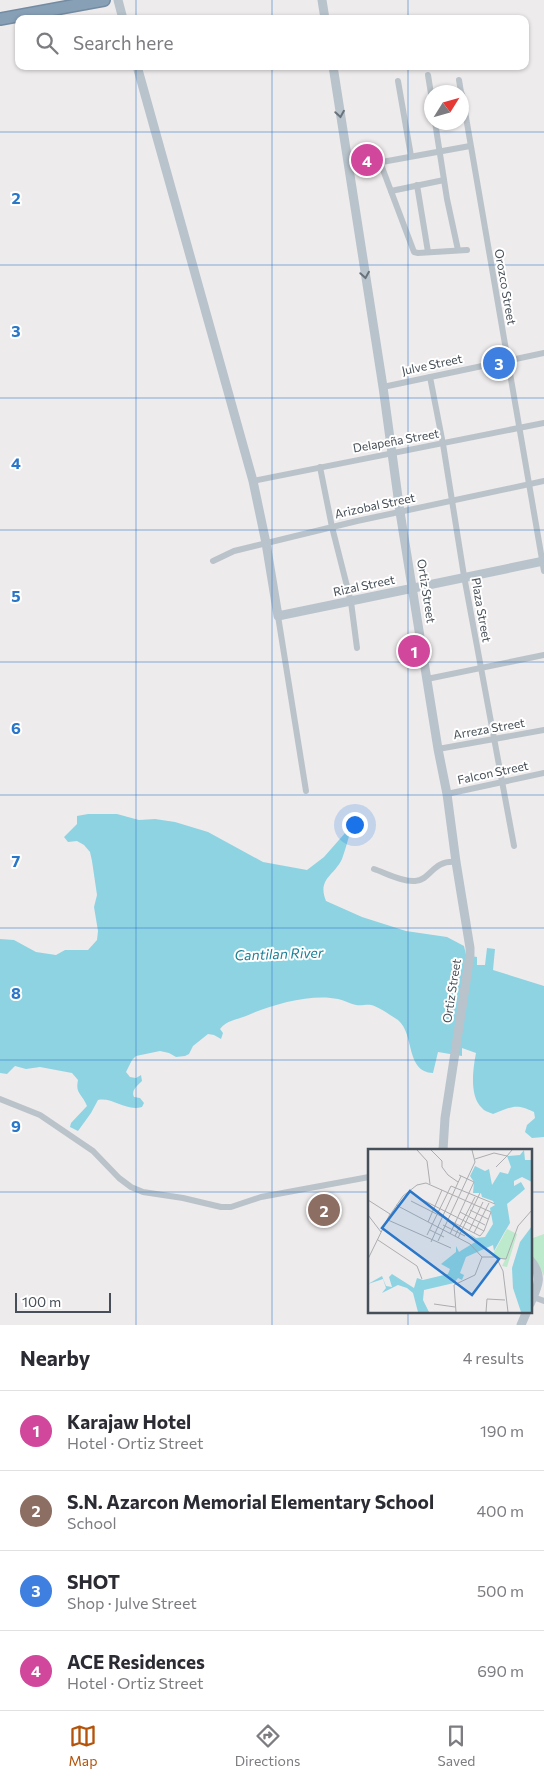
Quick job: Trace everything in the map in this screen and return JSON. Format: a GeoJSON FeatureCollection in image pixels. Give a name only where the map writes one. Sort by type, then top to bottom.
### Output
{"type":"FeatureCollection","features":[{"type":"Feature","properties":{"kind":"highway"},"geometry":{"type":"LineString","coordinates":[[22,15],[104,0]]}},
{"type":"Feature","properties":{"kind":"highway"},"geometry":{"type":"LineString","coordinates":[[0,19],[15,16]]}},
{"type":"Feature","properties":{"kind":"street"},"geometry":{"type":"LineString","coordinates":[[118,0],[122,15]]}},
{"type":"Feature","properties":{"kind":"street"},"geometry":{"type":"LineString","coordinates":[[322,0],[324,15]]}},
{"type":"Feature","properties":{"kind":"street"},"geometry":{"type":"LineString","coordinates":[[138,70],[253,481],[266,543],[306,791]]}},
{"type":"Feature","properties":{"kind":"street","name":"Ortiz Street"},"geometry":{"type":"LineString","coordinates":[[334,70],[383,388],[400,512],[438,749],[448,794],[470,955],[445,1118],[442,1149]]}},
{"type":"Feature","properties":{"kind":"street"},"geometry":{"type":"LineString","coordinates":[[428,75],[430,85]]}},
{"type":"Feature","properties":{"kind":"street","name":"Orozco Street"},"geometry":{"type":"LineString","coordinates":[[459,80],[460,85]]}},
{"type":"Feature","properties":{"kind":"street"},"geometry":{"type":"LineString","coordinates":[[398,81],[411,156]]}},
{"type":"Feature","properties":{"kind":"street"},"geometry":{"type":"LineString","coordinates":[[436,130],[458,250]]}},
{"type":"Feature","properties":{"kind":"street","name":"Orozco Street"},"geometry":{"type":"LineString","coordinates":[[467,130],[544,571]]}},
{"type":"Feature","properties":{"kind":"street"},"geometry":{"type":"LineString","coordinates":[[348,168],[470,146]]}},
{"type":"Feature","properties":{"kind":"street"},"geometry":{"type":"LineString","coordinates":[[380,162],[413,250],[418,253],[466,250]]}},
{"type":"Feature","properties":{"kind":"street"},"geometry":{"type":"LineString","coordinates":[[391,191],[444,180]]}},
{"type":"Feature","properties":{"kind":"street"},"geometry":{"type":"LineString","coordinates":[[418,185],[428,252]]}},
{"type":"Feature","properties":{"kind":"street","name":"Julve Street"},"geometry":{"type":"LineString","coordinates":[[383,388],[544,353]]}},
{"type":"Feature","properties":{"kind":"street","name":"Plaza Street"},"geometry":{"type":"LineString","coordinates":[[430,377],[493,740],[514,846]]}},
{"type":"Feature","properties":{"kind":"street","name":"Delapeña Street"},"geometry":{"type":"LineString","coordinates":[[253,481],[544,423]]}},
{"type":"Feature","properties":{"kind":"street"},"geometry":{"type":"LineString","coordinates":[[320,467],[332,527],[351,602],[357,648]]}},
{"type":"Feature","properties":{"kind":"street","name":"Arizobal Street"},"geometry":{"type":"LineString","coordinates":[[213,560],[234,551],[332,527],[544,481]]}},
{"type":"Feature","properties":{"kind":"street","name":"Rizal Street"},"geometry":{"type":"LineString","coordinates":[[278,616],[543,561]]}},
{"type":"Feature","properties":{"kind":"street"},"geometry":{"type":"LineString","coordinates":[[427,679],[544,654]]}},
{"type":"Feature","properties":{"kind":"street","name":"Arreza Street"},"geometry":{"type":"LineString","coordinates":[[438,749],[544,730]]}},
{"type":"Feature","properties":{"kind":"street","name":"Falcon Street"},"geometry":{"type":"LineString","coordinates":[[448,794],[544,774]]}},
{"type":"Feature","properties":{"kind":"street"},"geometry":{"type":"LineString","coordinates":[[374,869],[408,881],[415,881],[422,880],[432,869],[443,863],[456,862]]}},
{"type":"Feature","properties":{"kind":"street"},"geometry":{"type":"LineString","coordinates":[[0,1099],[40,1114],[93,1151],[119,1178],[142,1192],[183,1198],[221,1207],[231,1207],[261,1197],[368,1177]]}},
{"type":"Feature","properties":{"kind":"street"},"geometry":{"type":"LineString","coordinates":[[532,1263],[539,1272],[540,1281],[532,1301],[544,1301]]}},
{"type":"Feature","properties":{"kind":"street"},"geometry":{"type":"LineString","coordinates":[[521,1325],[527,1312]]}},
{"type":"Feature","properties":{"kind":"green space"},"geometry":{"type":"Polygon","coordinates":[[[544,1234],[544,1276],[532,1256],[532,1238],[544,1234]]]}},
{"type":"Feature","properties":{"kind":"water","name":"Cantilan River"},"geometry":{"type":"Polygon","coordinates":[[[117,814],[139,820],[155,819],[175,822],[208,832],[263,862],[307,870],[324,857],[353,824],[342,859],[325,883],[324,894],[326,901],[362,917],[406,931],[447,937],[464,946],[466,955],[477,957],[477,965],[485,965],[487,948],[495,949],[493,970],[544,986],[544,1137],[532,1138],[525,1132],[527,1125],[535,1118],[534,1112],[522,1107],[513,1107],[493,1114],[482,1108],[475,1097],[473,1082],[476,1053],[462,1048],[462,1056],[438,1052],[433,1073],[424,1071],[414,1059],[407,1034],[398,1020],[374,1006],[356,1005],[328,998],[291,1001],[232,1021],[220,1029],[223,1033],[221,1039],[208,1034],[193,1046],[189,1054],[185,1056],[176,1057],[160,1051],[136,1056],[126,1072],[130,1077],[136,1078],[141,1075],[142,1081],[135,1088],[133,1095],[140,1098],[144,1103],[142,1107],[130,1108],[109,1101],[98,1100],[78,1131],[70,1127],[71,1123],[87,1106],[78,1091],[78,1080],[72,1073],[40,1067],[26,1069],[15,1066],[7,1074],[0,1073],[0,939],[14,940],[36,952],[56,955],[65,950],[88,950],[97,940],[98,931],[94,907],[97,895],[90,852],[84,845],[77,841],[68,842],[64,837],[77,824],[77,816],[117,814]]]}},
{"type":"Feature","properties":{"kind":"place","name":"ACE Residences"},"geometry":{"type":"Point","coordinates":[367,160]}},
{"type":"Feature","properties":{"kind":"place","name":"SHOT"},"geometry":{"type":"Point","coordinates":[499,363]}},
{"type":"Feature","properties":{"kind":"place","name":"Karajaw Hotel"},"geometry":{"type":"Point","coordinates":[414,651]}},
{"type":"Feature","properties":{"kind":"place","name":"S.N. Azarcon Memorial Elementary School"},"geometry":{"type":"Point","coordinates":[324,1210]}}]}
